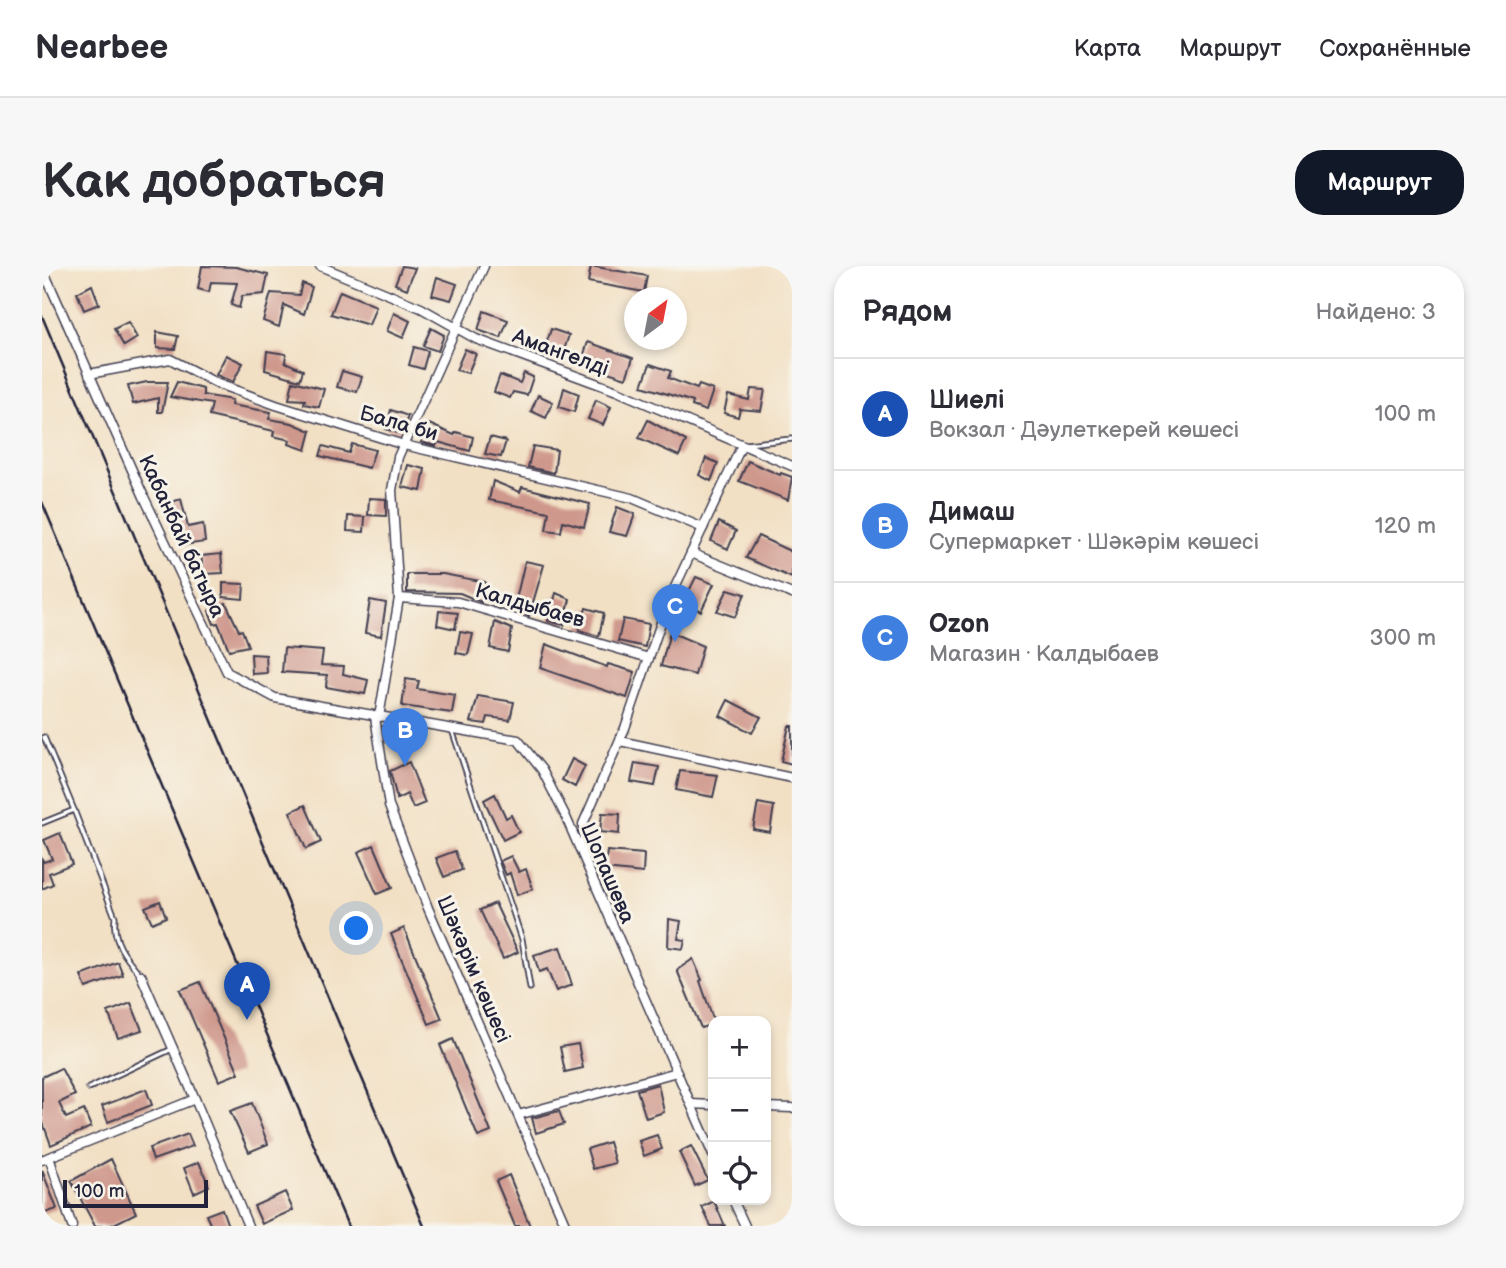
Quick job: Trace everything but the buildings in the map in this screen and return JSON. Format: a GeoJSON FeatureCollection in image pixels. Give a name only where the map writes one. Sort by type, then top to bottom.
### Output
{"type":"FeatureCollection","features":[{"type":"Feature","properties":{"kind":"street","name":"Кабанбай батыра"},"geometry":{"type":"LineString","coordinates":[[45,266],[45,274],[89,374],[227,672],[275,698],[377,717]]}},
{"type":"Feature","properties":{"kind":"street","name":"Амангелді"},"geometry":{"type":"LineString","coordinates":[[320,266],[421,308],[476,340],[617,391],[792,466]]}},
{"type":"Feature","properties":{"kind":"street","name":"Шәкәрім көшесі"},"geometry":{"type":"LineString","coordinates":[[484,266],[398,457],[391,490],[399,598],[377,717],[389,806],[428,908],[566,1226]]}},
{"type":"Feature","properties":{"kind":"street","name":"Бала би"},"geometry":{"type":"LineString","coordinates":[[89,374],[170,359],[218,384],[404,445],[632,498],[702,528]]}},
{"type":"Feature","properties":{"kind":"street"},"geometry":{"type":"LineString","coordinates":[[585,867],[583,824],[620,741],[668,602],[742,445]]}},
{"type":"Feature","properties":{"kind":"street"},"geometry":{"type":"LineString","coordinates":[[691,553],[792,594]]}},
{"type":"Feature","properties":{"kind":"street","name":"Калдыбаев"},"geometry":{"type":"LineString","coordinates":[[399,598],[458,602],[649,658]]}},
{"type":"Feature","properties":{"kind":"street","name":"Шопашева"},"geometry":{"type":"LineString","coordinates":[[377,717],[518,740],[542,770],[565,815],[585,867],[708,1143]]}},
{"type":"Feature","properties":{"kind":"street"},"geometry":{"type":"LineString","coordinates":[[620,741],[792,778]]}},
{"type":"Feature","properties":{"kind":"street"},"geometry":{"type":"LineString","coordinates":[[141,975],[248,1226]]}},
{"type":"Feature","properties":{"kind":"street"},"geometry":{"type":"LineString","coordinates":[[518,1115],[677,1072]]}},
{"type":"Feature","properties":{"kind":"street"},"geometry":{"type":"LineString","coordinates":[[72,1226],[46,1158],[195,1099]]}},
{"type":"Feature","properties":{"kind":"street"},"geometry":{"type":"LineString","coordinates":[[691,1104],[708,1104]]}},
{"type":"Feature","properties":{"kind":"street"},"geometry":{"type":"LineString","coordinates":[[771,1107],[792,1108]]}},
{"type":"Feature","properties":{"kind":"street"},"geometry":{"type":"LineString","coordinates":[[735,1205],[745,1226]]}},
{"type":"Feature","properties":{"kind":"lane"},"geometry":{"type":"LineString","coordinates":[[742,445],[792,439]]}},
{"type":"Feature","properties":{"kind":"lane"},"geometry":{"type":"LineString","coordinates":[[452,730],[522,939],[530,988]]}},
{"type":"Feature","properties":{"kind":"lane"},"geometry":{"type":"LineString","coordinates":[[44,737],[116,917],[114,928],[122,954],[141,975]]}},
{"type":"Feature","properties":{"kind":"lane"},"geometry":{"type":"LineString","coordinates":[[42,823],[74,810]]}},
{"type":"Feature","properties":{"kind":"lane"},"geometry":{"type":"LineString","coordinates":[[89,1088],[172,1049]]}},
{"type":"Feature","properties":{"kind":"railway"},"geometry":{"type":"LineString","coordinates":[[42,316],[424,1226]]}},
{"type":"Feature","properties":{"kind":"railway"},"geometry":{"type":"LineString","coordinates":[[42,502],[348,1226]]}},
{"type":"Feature","properties":{"kind":"place","name":"Ozon"},"geometry":{"type":"Point","coordinates":[675,642]}},
{"type":"Feature","properties":{"kind":"place","name":"Димаш"},"geometry":{"type":"Point","coordinates":[405,766]}},
{"type":"Feature","properties":{"kind":"place","name":"Шиелі"},"geometry":{"type":"Point","coordinates":[247,1020]}}]}
